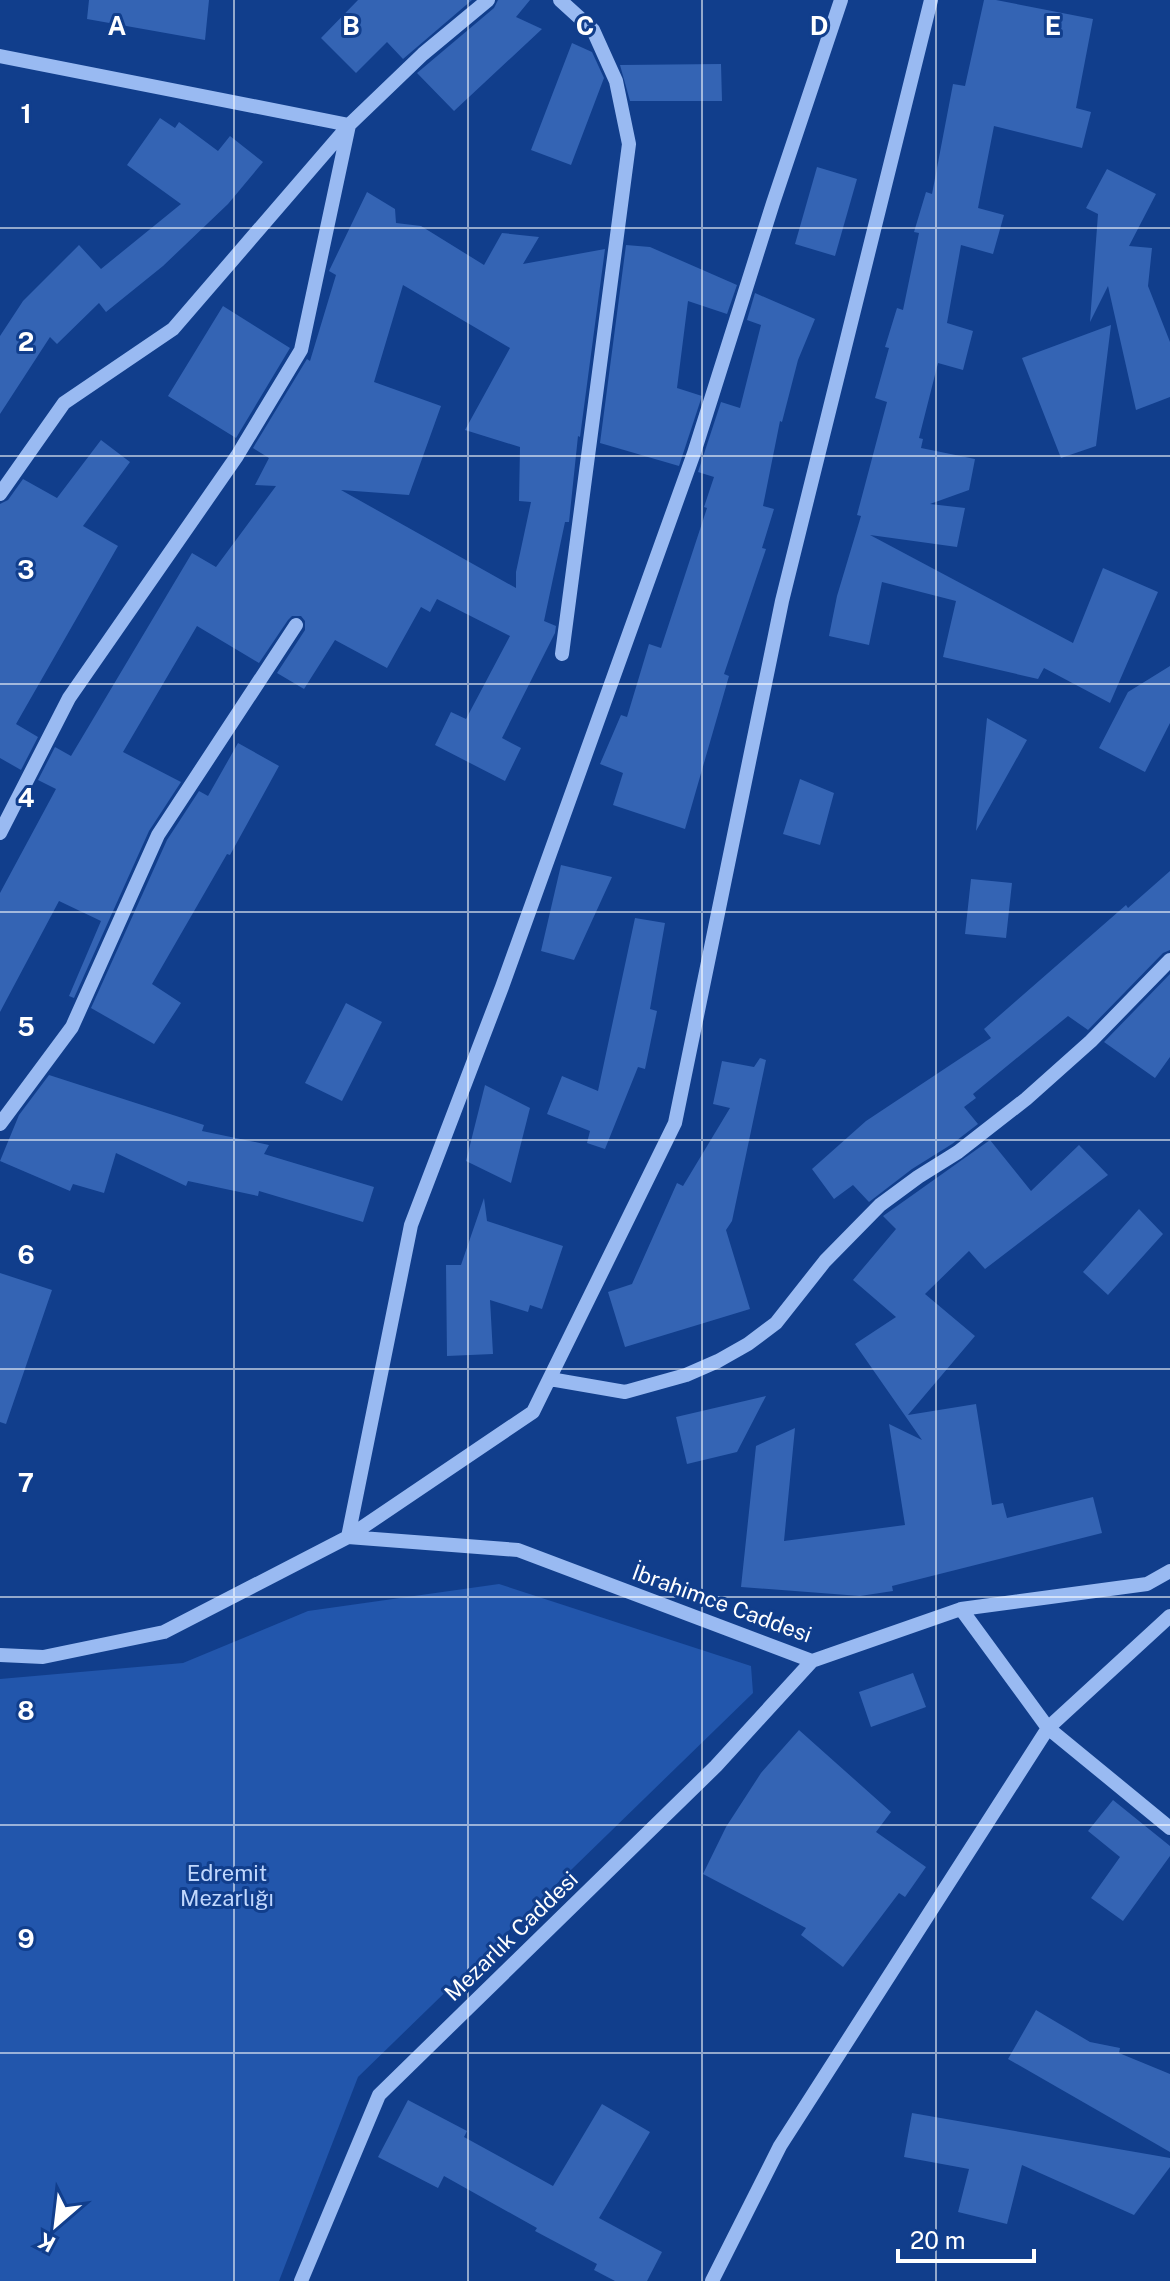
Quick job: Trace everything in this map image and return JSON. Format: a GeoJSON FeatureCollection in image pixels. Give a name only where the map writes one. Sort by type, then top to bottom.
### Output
{"type":"FeatureCollection","features":[{"type":"Feature","properties":{"kind":"street"},"geometry":{"type":"LineString","coordinates":[[0,494],[64,403],[173,329],[349,125],[423,54],[488,0]]}},
{"type":"Feature","properties":{"kind":"street"},"geometry":{"type":"LineString","coordinates":[[560,0],[593,30],[616,81],[629,144],[562,654]]}},
{"type":"Feature","properties":{"kind":"street"},"geometry":{"type":"LineString","coordinates":[[348,1537],[411,1225],[502,987],[694,453],[841,0]]}},
{"type":"Feature","properties":{"kind":"street"},"geometry":{"type":"LineString","coordinates":[[0,1655],[43,1657],[164,1632],[348,1537],[533,1412],[675,1123],[782,601],[931,0]]}},
{"type":"Feature","properties":{"kind":"street"},"geometry":{"type":"LineString","coordinates":[[0,56],[349,125]]}},
{"type":"Feature","properties":{"kind":"street"},"geometry":{"type":"LineString","coordinates":[[0,833],[69,698],[237,456],[301,350],[349,125]]}},
{"type":"Feature","properties":{"kind":"street"},"geometry":{"type":"LineString","coordinates":[[0,1124],[72,1027],[158,835],[296,625]]}},
{"type":"Feature","properties":{"kind":"street"},"geometry":{"type":"LineString","coordinates":[[550,1379],[625,1392],[686,1375],[748,1344],[776,1323],[835,1249],[880,1205],[958,1152],[1026,1099],[1091,1041],[1170,960]]}},
{"type":"Feature","properties":{"kind":"street","name":"İbrahimce Caddesi"},"geometry":{"type":"LineString","coordinates":[[348,1537],[518,1550],[812,1661],[961,1609],[1147,1584],[1170,1571]]}},
{"type":"Feature","properties":{"kind":"street"},"geometry":{"type":"LineString","coordinates":[[961,1609],[1048,1728],[1170,1828]]}},
{"type":"Feature","properties":{"kind":"street"},"geometry":{"type":"LineString","coordinates":[[712,2281],[780,2146],[1048,1728],[1170,1616]]}},
{"type":"Feature","properties":{"kind":"street","name":"Mezarlık Caddesi"},"geometry":{"type":"LineString","coordinates":[[301,2281],[379,2095],[716,1766],[812,1661]]}},
{"type":"Feature","properties":{"kind":"green space","name":"Edremit Mezarlığı"},"geometry":{"type":"Polygon","coordinates":[[[499,1584],[751,1666],[753,1693],[358,2077],[279,2281],[0,2281],[0,1679],[183,1663],[308,1611],[499,1584]]]}},
{"type":"Feature","properties":{"kind":"building"},"geometry":{"type":"Polygon","coordinates":[[[89,0],[209,0],[205,40],[87,19],[89,0]]]}},
{"type":"Feature","properties":{"kind":"building"},"geometry":{"type":"Polygon","coordinates":[[[358,0],[472,0],[403,59],[387,42],[356,73],[321,38],[358,0]]]}},
{"type":"Feature","properties":{"kind":"building"},"geometry":{"type":"Polygon","coordinates":[[[498,0],[530,0],[516,17],[542,29],[454,111],[417,73],[494,8],[498,0]]]}},
{"type":"Feature","properties":{"kind":"building"},"geometry":{"type":"Polygon","coordinates":[[[984,0],[1093,19],[1076,108],[1091,112],[1082,148],[994,126],[978,208],[1004,215],[993,254],[961,245],[947,323],[973,331],[963,370],[938,363],[919,438],[923,439],[921,448],[975,459],[969,490],[930,504],[965,508],[957,547],[870,535],[1073,643],[1103,568],[1158,592],[1110,703],[1044,668],[1038,679],[943,657],[956,601],[882,582],[869,645],[829,636],[887,402],[875,398],[889,348],[885,347],[897,308],[903,310],[919,233],[914,232],[926,192],[932,194],[953,84],[965,86],[984,0]]]}},
{"type":"Feature","properties":{"kind":"building"},"geometry":{"type":"Polygon","coordinates":[[[572,43],[592,52],[604,78],[571,165],[531,150],[572,43]]]}},
{"type":"Feature","properties":{"kind":"building"},"geometry":{"type":"Polygon","coordinates":[[[721,64],[722,101],[630,101],[620,65],[721,64]]]}},
{"type":"Feature","properties":{"kind":"building"},"geometry":{"type":"Polygon","coordinates":[[[160,118],[175,128],[179,122],[218,151],[230,136],[263,162],[228,204],[163,266],[106,312],[99,303],[57,344],[50,337],[0,414],[0,336],[23,301],[79,245],[101,269],[181,204],[127,165],[160,118]]]}},
{"type":"Feature","properties":{"kind":"building"},"geometry":{"type":"Polygon","coordinates":[[[817,167],[857,179],[835,256],[795,244],[817,167]]]}},
{"type":"Feature","properties":{"kind":"building"},"geometry":{"type":"Polygon","coordinates":[[[1107,169],[1156,194],[1129,246],[1152,248],[1148,286],[1170,342],[1170,397],[1136,410],[1108,286],[1090,322],[1098,214],[1086,208],[1107,169]]]}},
{"type":"Feature","properties":{"kind":"building"},"geometry":{"type":"Polygon","coordinates":[[[367,192],[395,209],[396,223],[421,226],[484,265],[502,233],[539,237],[523,264],[605,249],[569,522],[565,522],[544,621],[556,626],[555,633],[502,738],[521,748],[505,781],[435,745],[451,712],[466,719],[510,636],[437,599],[430,612],[421,607],[387,668],[335,640],[304,689],[277,673],[305,630],[305,621],[301,616],[292,616],[288,620],[259,663],[197,626],[123,752],[181,782],[149,831],[74,998],[69,996],[101,921],[59,901],[0,1012],[0,893],[56,789],[38,780],[55,747],[71,756],[192,553],[216,567],[276,486],[255,485],[269,458],[253,448],[307,359],[310,361],[336,275],[329,271],[367,192]],[[403,285],[374,382],[441,406],[409,495],[341,490],[516,588],[516,572],[531,502],[519,501],[520,447],[465,430],[510,348],[403,285]]]}},
{"type":"Feature","properties":{"kind":"building"},"geometry":{"type":"Polygon","coordinates":[[[626,245],[650,247],[737,285],[727,314],[688,301],[677,388],[702,396],[679,466],[600,443],[626,245]]]}},
{"type":"Feature","properties":{"kind":"building"},"geometry":{"type":"Polygon","coordinates":[[[755,293],[815,319],[798,360],[780,421],[763,506],[774,509],[762,548],[766,549],[724,674],[729,676],[685,829],[613,805],[623,773],[600,764],[621,715],[627,717],[649,644],[661,648],[707,508],[704,507],[714,477],[698,472],[721,402],[740,408],[761,325],[747,320],[755,293]]]}},
{"type":"Feature","properties":{"kind":"building"},"geometry":{"type":"Polygon","coordinates":[[[223,306],[290,348],[236,438],[168,396],[223,306]]]}},
{"type":"Feature","properties":{"kind":"building"},"geometry":{"type":"Polygon","coordinates":[[[1111,325],[1096,446],[1061,458],[1022,358],[1111,325]]]}},
{"type":"Feature","properties":{"kind":"building"},"geometry":{"type":"Polygon","coordinates":[[[101,440],[130,462],[83,526],[118,546],[16,724],[38,737],[21,770],[0,758],[0,504],[8,500],[23,479],[57,498],[101,440]]]}},
{"type":"Feature","properties":{"kind":"building"},"geometry":{"type":"Polygon","coordinates":[[[1170,666],[1170,723],[1145,772],[1099,748],[1128,692],[1170,666]]]}},
{"type":"Feature","properties":{"kind":"building"},"geometry":{"type":"Polygon","coordinates":[[[987,718],[1027,740],[976,831],[987,718]]]}},
{"type":"Feature","properties":{"kind":"building"},"geometry":{"type":"Polygon","coordinates":[[[238,743],[279,766],[230,855],[227,854],[152,984],[181,1003],[154,1044],[91,1008],[167,840],[199,791],[208,796],[238,743]]]}},
{"type":"Feature","properties":{"kind":"building"},"geometry":{"type":"Polygon","coordinates":[[[800,779],[834,793],[820,845],[783,834],[800,779]]]}},
{"type":"Feature","properties":{"kind":"building"},"geometry":{"type":"Polygon","coordinates":[[[561,865],[612,877],[574,960],[541,951],[561,865]]]}},
{"type":"Feature","properties":{"kind":"building"},"geometry":{"type":"Polygon","coordinates":[[[1170,871],[1170,950],[1163,953],[1088,1030],[1068,1016],[973,1094],[976,1098],[964,1107],[978,1124],[952,1144],[912,1169],[869,1202],[853,1185],[834,1199],[812,1169],[866,1121],[991,1038],[984,1029],[1126,905],[1128,908],[1170,871]]]}},
{"type":"Feature","properties":{"kind":"building"},"geometry":{"type":"Polygon","coordinates":[[[971,879],[1012,883],[1006,938],[965,934],[971,879]]]}},
{"type":"Feature","properties":{"kind":"building"},"geometry":{"type":"Polygon","coordinates":[[[635,918],[665,923],[650,1009],[657,1011],[645,1069],[638,1067],[605,1149],[587,1143],[590,1131],[547,1114],[562,1076],[598,1091],[635,918]]]}},
{"type":"Feature","properties":{"kind":"building"},"geometry":{"type":"Polygon","coordinates":[[[1170,974],[1170,1057],[1155,1078],[1104,1042],[1170,974]]]}},
{"type":"Feature","properties":{"kind":"building"},"geometry":{"type":"Polygon","coordinates":[[[346,1003],[382,1022],[342,1101],[305,1083],[346,1003]]]}},
{"type":"Feature","properties":{"kind":"building"},"geometry":{"type":"Polygon","coordinates":[[[760,1058],[766,1060],[732,1221],[726,1230],[750,1309],[625,1347],[608,1292],[632,1284],[677,1183],[683,1186],[730,1108],[713,1104],[722,1061],[754,1067],[760,1058]]]}},
{"type":"Feature","properties":{"kind":"building"},"geometry":{"type":"Polygon","coordinates":[[[49,1075],[204,1125],[202,1131],[269,1145],[264,1154],[374,1187],[363,1222],[259,1191],[258,1196],[188,1181],[186,1186],[116,1153],[104,1193],[73,1184],[70,1191],[0,1161],[19,1115],[49,1075]]]}},
{"type":"Feature","properties":{"kind":"building"},"geometry":{"type":"Polygon","coordinates":[[[485,1085],[530,1108],[511,1183],[466,1161],[485,1085]]]}},
{"type":"Feature","properties":{"kind":"building"},"geometry":{"type":"Polygon","coordinates":[[[990,1140],[1031,1191],[1079,1145],[1108,1175],[985,1269],[969,1251],[925,1294],[975,1336],[908,1415],[976,1404],[992,1505],[1003,1503],[1007,1518],[1093,1497],[1102,1533],[892,1586],[893,1591],[860,1596],[741,1587],[756,1446],[795,1428],[784,1541],[905,1525],[889,1424],[922,1440],[855,1344],[896,1317],[853,1280],[896,1229],[883,1216],[990,1140]]]}},
{"type":"Feature","properties":{"kind":"building"},"geometry":{"type":"Polygon","coordinates":[[[484,1198],[487,1221],[563,1246],[542,1309],[530,1305],[528,1312],[490,1300],[493,1354],[447,1356],[446,1265],[461,1265],[484,1198]]]}},
{"type":"Feature","properties":{"kind":"building"},"geometry":{"type":"Polygon","coordinates":[[[1139,1209],[1163,1234],[1108,1295],[1083,1272],[1139,1209]]]}},
{"type":"Feature","properties":{"kind":"building"},"geometry":{"type":"Polygon","coordinates":[[[0,1273],[52,1290],[6,1424],[0,1422],[0,1273]]]}},
{"type":"Feature","properties":{"kind":"building"},"geometry":{"type":"Polygon","coordinates":[[[766,1396],[737,1452],[687,1464],[676,1417],[766,1396]]]}},
{"type":"Feature","properties":{"kind":"building"},"geometry":{"type":"Polygon","coordinates":[[[913,1673],[926,1707],[871,1727],[859,1692],[913,1673]]]}},
{"type":"Feature","properties":{"kind":"building"},"geometry":{"type":"Polygon","coordinates":[[[799,1730],[891,1812],[876,1832],[926,1867],[905,1897],[899,1893],[843,1967],[801,1935],[806,1928],[703,1874],[726,1827],[761,1773],[799,1730]]]}},
{"type":"Feature","properties":{"kind":"building"},"geometry":{"type":"Polygon","coordinates":[[[1113,1800],[1170,1846],[1170,1856],[1123,1921],[1091,1898],[1120,1857],[1088,1831],[1113,1800]]]}},
{"type":"Feature","properties":{"kind":"building"},"geometry":{"type":"Polygon","coordinates":[[[1036,2010],[1090,2042],[1120,2048],[1119,2053],[1170,2074],[1170,2152],[1008,2059],[1036,2010]]]}},
{"type":"Feature","properties":{"kind":"building"},"geometry":{"type":"Polygon","coordinates":[[[408,2100],[467,2131],[464,2137],[553,2186],[602,2104],[650,2132],[599,2218],[662,2252],[647,2281],[615,2281],[594,2270],[597,2264],[444,2176],[438,2188],[378,2157],[408,2100]]]}},
{"type":"Feature","properties":{"kind":"building"},"geometry":{"type":"Polygon","coordinates":[[[912,2113],[1170,2158],[1170,2167],[1134,2215],[1022,2165],[1007,2224],[958,2212],[969,2169],[904,2157],[912,2113]]]}}]}
